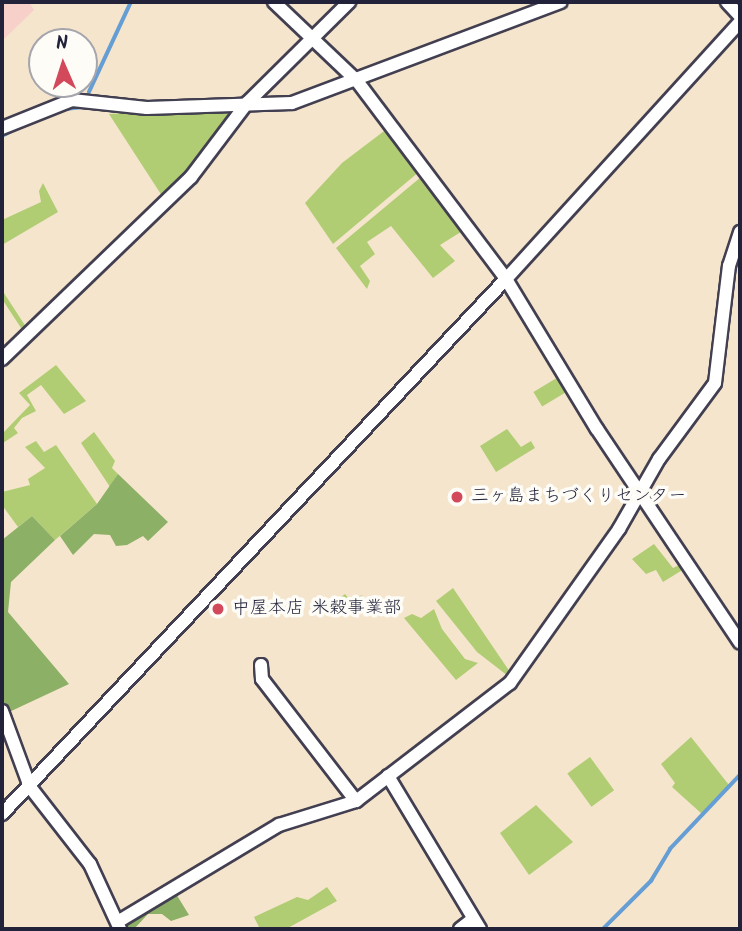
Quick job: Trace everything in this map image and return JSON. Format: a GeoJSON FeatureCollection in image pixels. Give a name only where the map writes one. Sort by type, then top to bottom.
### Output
{"type":"FeatureCollection","features":[{"type":"Feature","properties":{"kind":"street"},"geometry":{"type":"LineString","coordinates":[[274,2],[357,81],[506,279],[639,493],[740,643]]}},
{"type":"Feature","properties":{"kind":"street"},"geometry":{"type":"LineString","coordinates":[[2,359],[191,177],[247,103],[314,40],[349,2]]}},
{"type":"Feature","properties":{"kind":"street"},"geometry":{"type":"LineString","coordinates":[[2,128],[72,100],[139,108],[292,103],[357,81],[561,2]]}},
{"type":"Feature","properties":{"kind":"street"},"geometry":{"type":"LineString","coordinates":[[727,2],[740,16]]}},
{"type":"Feature","properties":{"kind":"street"},"geometry":{"type":"LineString","coordinates":[[2,814],[506,279],[740,22]]}},
{"type":"Feature","properties":{"kind":"street"},"geometry":{"type":"LineString","coordinates":[[2,711],[30,787],[90,864],[120,925],[186,877],[279,825],[356,801],[510,683],[620,529],[639,493],[715,383],[729,266],[740,232]]}},
{"type":"Feature","properties":{"kind":"street"},"geometry":{"type":"LineString","coordinates":[[261,665],[262,679],[356,801]]}},
{"type":"Feature","properties":{"kind":"street"},"geometry":{"type":"LineString","coordinates":[[388,776],[477,924],[460,929]]}},
{"type":"Feature","properties":{"kind":"shaded area"},"geometry":{"type":"Polygon","coordinates":[[[2,2],[29,2],[34,10],[2,41],[2,2]]]}},
{"type":"Feature","properties":{"kind":"green space"},"geometry":{"type":"Polygon","coordinates":[[[233,108],[235,111],[195,165],[164,199],[109,114],[233,108]]]}},
{"type":"Feature","properties":{"kind":"green space"},"geometry":{"type":"Polygon","coordinates":[[[388,128],[420,171],[333,244],[305,203],[342,163],[388,128]]]}},
{"type":"Feature","properties":{"kind":"green space"},"geometry":{"type":"Polygon","coordinates":[[[421,177],[464,230],[440,245],[455,261],[433,278],[391,226],[367,242],[375,254],[360,266],[370,281],[367,289],[336,248],[421,177]]]}},
{"type":"Feature","properties":{"kind":"green space"},"geometry":{"type":"Polygon","coordinates":[[[43,183],[58,212],[2,245],[2,220],[41,202],[39,191],[43,183]]]}},
{"type":"Feature","properties":{"kind":"green space"},"geometry":{"type":"Polygon","coordinates":[[[2,290],[28,330],[23,331],[2,299],[2,290]]]}},
{"type":"Feature","properties":{"kind":"green space"},"geometry":{"type":"Polygon","coordinates":[[[56,365],[86,401],[64,414],[41,385],[27,395],[36,411],[22,418],[14,428],[18,433],[3,443],[2,434],[30,405],[19,393],[56,365]]]}},
{"type":"Feature","properties":{"kind":"green space"},"geometry":{"type":"Polygon","coordinates":[[[560,376],[569,391],[542,407],[533,392],[560,376]]]}},
{"type":"Feature","properties":{"kind":"green space"},"geometry":{"type":"Polygon","coordinates":[[[507,429],[521,447],[531,441],[535,448],[496,472],[480,446],[507,429]]]}},
{"type":"Feature","properties":{"kind":"green space"},"geometry":{"type":"Polygon","coordinates":[[[94,432],[115,461],[112,468],[118,474],[110,487],[81,443],[94,432]]]}},
{"type":"Feature","properties":{"kind":"green space"},"geometry":{"type":"Polygon","coordinates":[[[36,441],[44,452],[56,445],[97,504],[55,540],[32,516],[18,527],[2,505],[2,492],[30,485],[28,479],[45,468],[25,447],[36,441]]]}},
{"type":"Feature","properties":{"kind":"green space"},"geometry":{"type":"Polygon","coordinates":[[[118,474],[168,522],[148,541],[143,536],[127,545],[116,546],[110,535],[94,534],[73,555],[60,536],[97,504],[118,474]]]}},
{"type":"Feature","properties":{"kind":"green space"},"geometry":{"type":"Polygon","coordinates":[[[32,516],[55,540],[11,582],[8,612],[69,684],[7,713],[2,698],[2,540],[32,516]]]}},
{"type":"Feature","properties":{"kind":"green space"},"geometry":{"type":"Polygon","coordinates":[[[654,544],[673,568],[683,563],[684,569],[663,582],[656,570],[646,574],[632,559],[654,544]]]}},
{"type":"Feature","properties":{"kind":"green space"},"geometry":{"type":"Polygon","coordinates":[[[453,588],[510,672],[508,676],[477,652],[436,601],[453,588]]]}},
{"type":"Feature","properties":{"kind":"green space"},"geometry":{"type":"Polygon","coordinates":[[[345,594],[349,599],[363,595],[332,617],[326,608],[345,594]]]}},
{"type":"Feature","properties":{"kind":"green space"},"geometry":{"type":"Polygon","coordinates":[[[434,609],[442,629],[465,659],[478,663],[456,680],[404,618],[412,614],[421,618],[434,609]]]}},
{"type":"Feature","properties":{"kind":"green space"},"geometry":{"type":"Polygon","coordinates":[[[691,737],[729,785],[702,814],[672,787],[675,783],[661,764],[691,737]]]}},
{"type":"Feature","properties":{"kind":"green space"},"geometry":{"type":"Polygon","coordinates":[[[590,757],[614,790],[591,807],[567,773],[590,757]]]}},
{"type":"Feature","properties":{"kind":"green space"},"geometry":{"type":"Polygon","coordinates":[[[536,805],[573,842],[529,875],[500,833],[536,805]]]}},
{"type":"Feature","properties":{"kind":"green space"},"geometry":{"type":"Polygon","coordinates":[[[327,887],[337,901],[286,929],[260,929],[254,917],[297,897],[308,900],[327,887]]]}},
{"type":"Feature","properties":{"kind":"green space"},"geometry":{"type":"Polygon","coordinates":[[[173,889],[189,915],[171,921],[162,914],[148,914],[134,929],[124,929],[126,921],[173,889]]]}},
{"type":"Feature","properties":{"kind":"waterway"},"geometry":{"type":"LineString","coordinates":[[98,73],[131,2]]}},
{"type":"Feature","properties":{"kind":"waterway"},"geometry":{"type":"LineString","coordinates":[[65,109],[83,107]]}},
{"type":"Feature","properties":{"kind":"waterway"},"geometry":{"type":"LineString","coordinates":[[2,136],[22,126]]}},
{"type":"Feature","properties":{"kind":"waterway"},"geometry":{"type":"LineString","coordinates":[[603,929],[651,881],[670,849],[740,775]]}},
{"type":"Feature","properties":{"kind":"place","name":"三ヶ島まちづくりセンター"},"geometry":{"type":"Point","coordinates":[457,497]}},
{"type":"Feature","properties":{"kind":"place","name":"中屋本店 米穀事業部"},"geometry":{"type":"Point","coordinates":[218,609]}}]}
